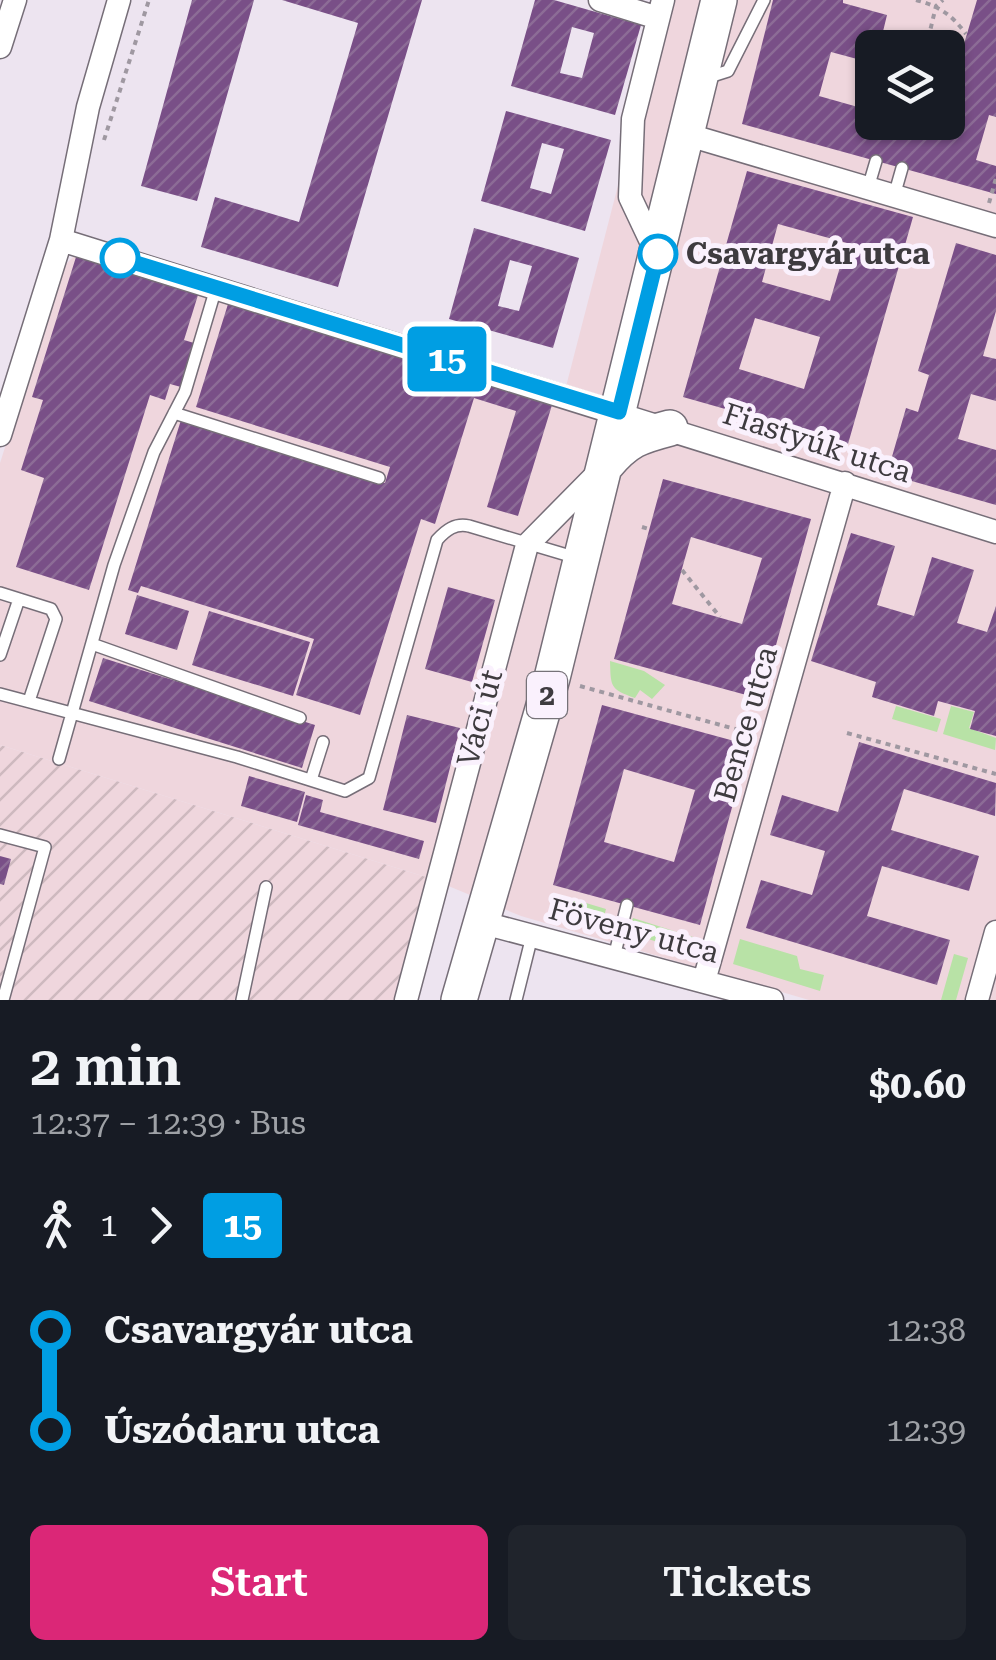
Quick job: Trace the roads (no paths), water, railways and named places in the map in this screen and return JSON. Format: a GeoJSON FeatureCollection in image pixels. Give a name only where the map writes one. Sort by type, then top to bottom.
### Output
{"type":"FeatureCollection","features":[{"type":"Feature","properties":{"kind":"main road","name":"Váci út"},"geometry":{"type":"LineString","coordinates":[[459,1000],[552,678],[719,0]]}},
{"type":"Feature","properties":{"kind":"main road"},"geometry":{"type":"LineString","coordinates":[[606,465],[623,445],[670,428]]}},
{"type":"Feature","properties":{"kind":"street"},"geometry":{"type":"LineString","coordinates":[[0,47],[15,0]]}},
{"type":"Feature","properties":{"kind":"street"},"geometry":{"type":"LineString","coordinates":[[0,435],[60,240],[88,107],[118,0]]}},
{"type":"Feature","properties":{"kind":"street"},"geometry":{"type":"LineString","coordinates":[[600,0],[660,9],[633,119],[630,196],[658,254]]}},
{"type":"Feature","properties":{"kind":"street"},"geometry":{"type":"LineString","coordinates":[[685,134],[990,224]]}},
{"type":"Feature","properties":{"kind":"street"},"geometry":{"type":"LineString","coordinates":[[60,240],[619,412]]}},
{"type":"Feature","properties":{"kind":"street","name":"Fiastyúk utca"},"geometry":{"type":"LineString","coordinates":[[619,412],[996,532]]}},
{"type":"Feature","properties":{"kind":"street","name":"Váci út"},"geometry":{"type":"LineString","coordinates":[[406,1000],[527,545],[606,465]]}},
{"type":"Feature","properties":{"kind":"street","name":"Bence utca"},"geometry":{"type":"LineString","coordinates":[[704,981],[845,483]]}},
{"type":"Feature","properties":{"kind":"street","name":"Föveny utca"},"geometry":{"type":"LineString","coordinates":[[480,922],[772,1000]]}},
{"type":"Feature","properties":{"kind":"street"},"geometry":{"type":"LineString","coordinates":[[984,992],[996,932]]}},
{"type":"Feature","properties":{"kind":"lane"},"geometry":{"type":"LineString","coordinates":[[698,81],[728,71],[764,0]]}},
{"type":"Feature","properties":{"kind":"lane"},"geometry":{"type":"LineString","coordinates":[[868,188],[876,160]]}},
{"type":"Feature","properties":{"kind":"lane"},"geometry":{"type":"LineString","coordinates":[[894,196],[902,168]]}},
{"type":"Feature","properties":{"kind":"lane"},"geometry":{"type":"LineString","coordinates":[[59,760],[114,566],[154,452],[185,392],[216,288]]}},
{"type":"Feature","properties":{"kind":"lane"},"geometry":{"type":"LineString","coordinates":[[174,413],[379,478]]}},
{"type":"Feature","properties":{"kind":"lane"},"geometry":{"type":"LineString","coordinates":[[0,694],[345,790],[370,778],[437,540],[446,530],[461,524],[581,559]]}},
{"type":"Feature","properties":{"kind":"lane"},"geometry":{"type":"LineString","coordinates":[[0,594],[51,608],[56,619],[29,701]]}},
{"type":"Feature","properties":{"kind":"lane"},"geometry":{"type":"LineString","coordinates":[[0,655],[19,599]]}},
{"type":"Feature","properties":{"kind":"lane"},"geometry":{"type":"LineString","coordinates":[[92,644],[300,718]]}},
{"type":"Feature","properties":{"kind":"lane"},"geometry":{"type":"LineString","coordinates":[[311,780],[323,742]]}},
{"type":"Feature","properties":{"kind":"lane"},"geometry":{"type":"LineString","coordinates":[[0,834],[45,847],[3,1000]]}},
{"type":"Feature","properties":{"kind":"lane"},"geometry":{"type":"LineString","coordinates":[[242,1000],[266,887]]}},
{"type":"Feature","properties":{"kind":"lane"},"geometry":{"type":"LineString","coordinates":[[614,957],[627,905]]}},
{"type":"Feature","properties":{"kind":"lane"},"geometry":{"type":"LineString","coordinates":[[516,1000],[532,934]]}},
{"type":"Feature","properties":{"kind":"place","name":"Csavargyár utca"},"geometry":{"type":"Point","coordinates":[658,254]}}]}
